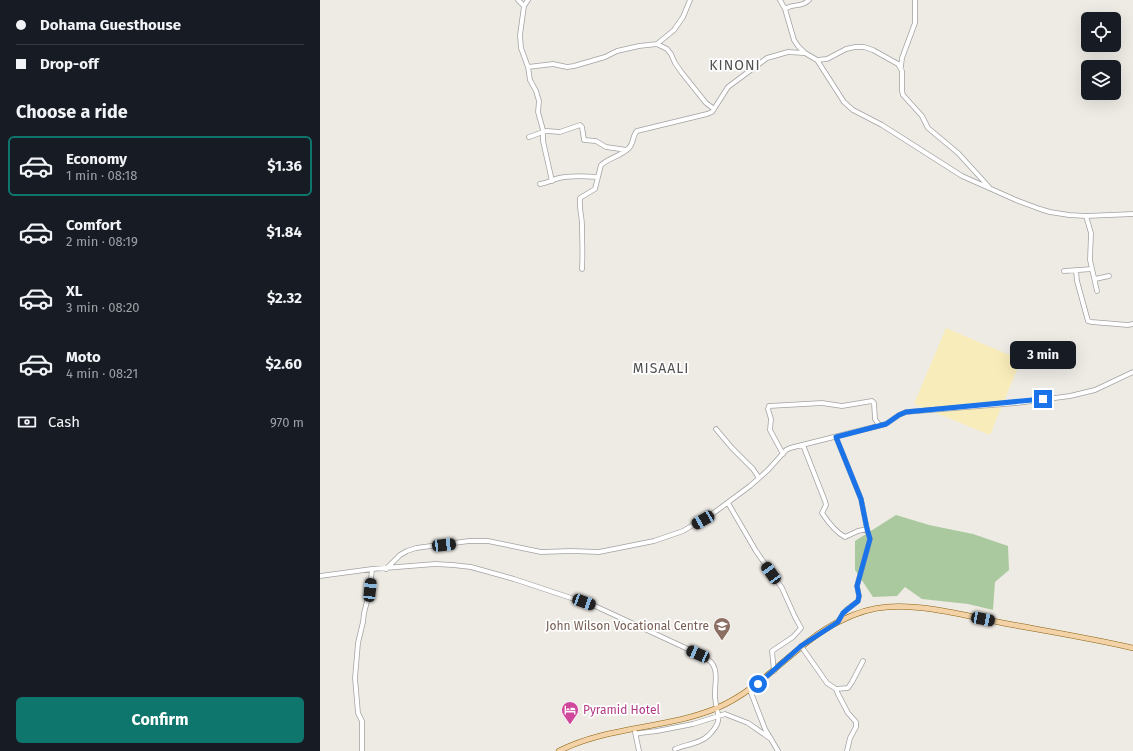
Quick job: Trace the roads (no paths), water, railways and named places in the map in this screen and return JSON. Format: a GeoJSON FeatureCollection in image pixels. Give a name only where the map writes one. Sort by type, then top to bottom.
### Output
{"type":"FeatureCollection","features":[{"type":"Feature","properties":{"kind":"main road"},"geometry":{"type":"LineString","coordinates":[[560,751],[596,737],[635,732],[717,708],[750,690],[774,671],[801,646],[838,622],[877,608],[892,606],[967,616],[1133,648]]}},
{"type":"Feature","properties":{"kind":"street"},"geometry":{"type":"LineString","coordinates":[[518,0],[524,6]]}},
{"type":"Feature","properties":{"kind":"street"},"geometry":{"type":"LineString","coordinates":[[528,0],[524,6],[520,35],[520,48],[528,67],[530,80],[539,101],[538,112],[552,181]]}},
{"type":"Feature","properties":{"kind":"street"},"geometry":{"type":"LineString","coordinates":[[658,44],[663,38],[670,35],[677,26],[683,17],[690,0]]}},
{"type":"Feature","properties":{"kind":"street"},"geometry":{"type":"LineString","coordinates":[[780,0],[794,40],[805,53],[817,60],[844,102],[849,107],[882,124],[962,176],[1016,200],[1050,212],[1086,216],[1133,214]]}},
{"type":"Feature","properties":{"kind":"street"},"geometry":{"type":"LineString","coordinates":[[784,9],[790,6],[803,5],[809,0]]}},
{"type":"Feature","properties":{"kind":"street"},"geometry":{"type":"LineString","coordinates":[[915,0],[915,23],[902,58],[901,67],[903,75],[903,95],[922,116],[928,128],[958,153],[990,188]]}},
{"type":"Feature","properties":{"kind":"street"},"geometry":{"type":"LineString","coordinates":[[528,67],[558,64],[570,67],[605,57],[617,51],[639,46],[658,44],[667,49],[678,68],[706,103],[714,109]]}},
{"type":"Feature","properties":{"kind":"street"},"geometry":{"type":"LineString","coordinates":[[817,60],[827,59],[846,49],[855,47],[872,50],[895,61],[901,67]]}},
{"type":"Feature","properties":{"kind":"street"},"geometry":{"type":"LineString","coordinates":[[582,269],[583,236],[579,210],[580,198],[595,189],[601,166],[604,163],[631,147],[637,131],[707,114],[714,109],[728,87],[767,58],[781,53],[805,53]]}},
{"type":"Feature","properties":{"kind":"street"},"geometry":{"type":"LineString","coordinates":[[529,137],[545,131],[560,132],[580,125],[582,127],[584,140],[596,141],[606,146],[627,150]]}},
{"type":"Feature","properties":{"kind":"street"},"geometry":{"type":"LineString","coordinates":[[540,184],[558,178],[598,177]]}},
{"type":"Feature","properties":{"kind":"street"},"geometry":{"type":"LineString","coordinates":[[1086,216],[1091,238],[1090,260],[1097,291]]}},
{"type":"Feature","properties":{"kind":"street"},"geometry":{"type":"LineString","coordinates":[[1064,271],[1092,269]]}},
{"type":"Feature","properties":{"kind":"street"},"geometry":{"type":"LineString","coordinates":[[1076,271],[1088,321],[1128,325],[1133,324]]}},
{"type":"Feature","properties":{"kind":"street"},"geometry":{"type":"LineString","coordinates":[[1095,279],[1109,276]]}},
{"type":"Feature","properties":{"kind":"street"},"geometry":{"type":"LineString","coordinates":[[386,569],[400,555],[416,548],[477,541],[500,543],[541,552],[599,552],[654,541],[683,531],[728,502],[759,478],[788,449],[886,424],[906,412],[1017,403],[1070,396],[1095,390],[1133,372]]}},
{"type":"Feature","properties":{"kind":"street"},"geometry":{"type":"LineString","coordinates":[[783,454],[770,430],[771,419],[768,409],[769,406],[822,403],[844,406],[872,401],[874,403],[875,420],[879,426]]}},
{"type":"Feature","properties":{"kind":"street"},"geometry":{"type":"LineString","coordinates":[[716,429],[732,448],[753,468],[759,478]]}},
{"type":"Feature","properties":{"kind":"street"},"geometry":{"type":"LineString","coordinates":[[836,437],[861,499],[870,542],[857,586],[859,596],[858,601],[843,613],[838,622]]}},
{"type":"Feature","properties":{"kind":"street"},"geometry":{"type":"LineString","coordinates":[[803,445],[825,501],[826,505],[822,513],[836,532],[845,537],[867,529]]}},
{"type":"Feature","properties":{"kind":"street"},"geometry":{"type":"LineString","coordinates":[[728,502],[756,551],[782,588],[801,628],[793,638],[772,651],[774,671]]}},
{"type":"Feature","properties":{"kind":"street"},"geometry":{"type":"LineString","coordinates":[[320,576],[372,569],[435,564],[471,567],[514,579],[595,606],[707,658],[715,669],[717,675],[715,698],[719,715],[715,727],[704,739],[692,744],[675,748]]}},
{"type":"Feature","properties":{"kind":"street"},"geometry":{"type":"LineString","coordinates":[[362,751],[362,721],[358,713],[355,678],[358,643],[370,590],[372,569]]}},
{"type":"Feature","properties":{"kind":"street"},"geometry":{"type":"LineString","coordinates":[[801,646],[827,683],[836,689],[848,714],[856,722],[856,727],[850,738],[847,751]]}},
{"type":"Feature","properties":{"kind":"street"},"geometry":{"type":"LineString","coordinates":[[836,689],[848,688],[862,661]]}},
{"type":"Feature","properties":{"kind":"street"},"geometry":{"type":"LineString","coordinates":[[750,690],[765,729],[777,749],[771,751]]}},
{"type":"Feature","properties":{"kind":"street"},"geometry":{"type":"LineString","coordinates":[[639,751],[635,732],[657,732],[693,724],[725,714],[741,720],[771,739]]}},
{"type":"Feature","properties":{"kind":"place","name":"John Wilson Vocational Centre"},"geometry":{"type":"Point","coordinates":[722,641]}},
{"type":"Feature","properties":{"kind":"place","name":"Pyramid Hotel"},"geometry":{"type":"Point","coordinates":[570,725]}},
{"type":"Feature","properties":{"kind":"district","name":"KINONI"},"geometry":{"type":"Point","coordinates":[735,65]}},
{"type":"Feature","properties":{"kind":"district","name":"MISAALI"},"geometry":{"type":"Point","coordinates":[661,368]}}]}
